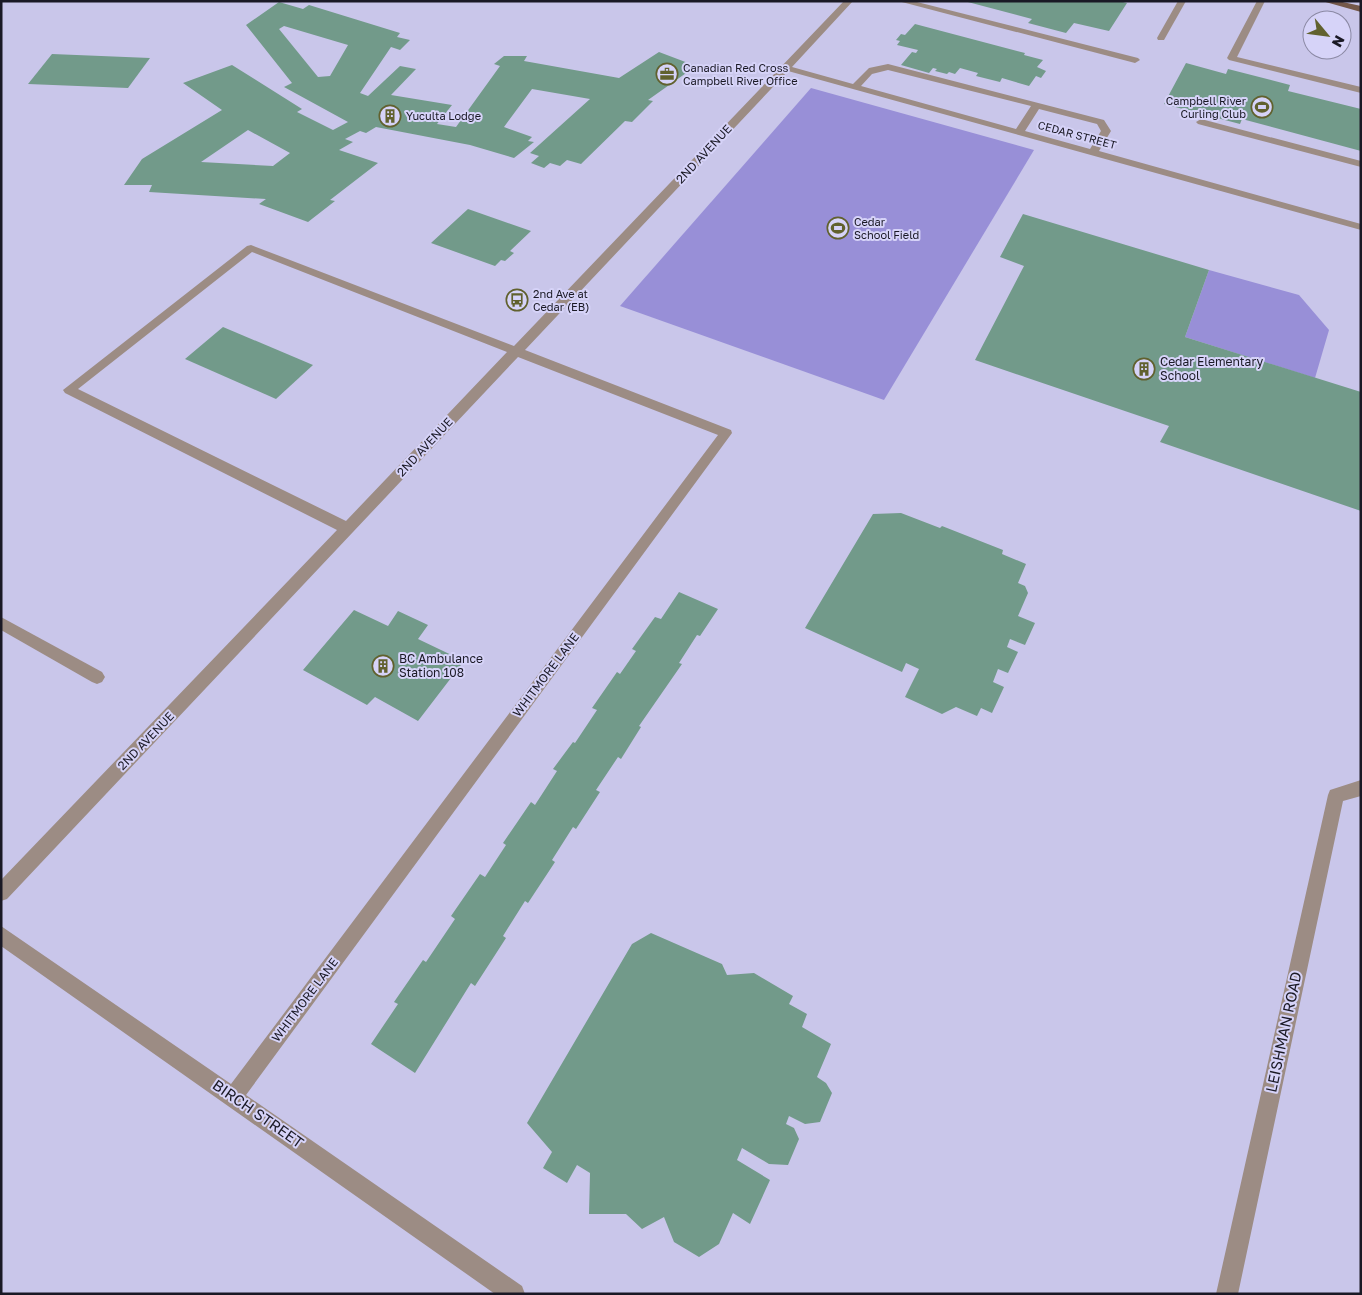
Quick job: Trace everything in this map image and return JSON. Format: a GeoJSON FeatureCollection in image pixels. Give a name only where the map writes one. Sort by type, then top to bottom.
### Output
{"type":"FeatureCollection","features":[{"type":"Feature","properties":{"kind":"main road"},"geometry":{"type":"LineString","coordinates":[[1326,1],[1361,9]]}},
{"type":"Feature","properties":{"kind":"street","name":"2ND AVENUE"},"geometry":{"type":"LineString","coordinates":[[1,893],[849,1]]}},
{"type":"Feature","properties":{"kind":"street"},"geometry":{"type":"LineString","coordinates":[[902,1],[1135,60]]}},
{"type":"Feature","properties":{"kind":"street"},"geometry":{"type":"LineString","coordinates":[[1161,38],[1182,1]]}},
{"type":"Feature","properties":{"kind":"street"},"geometry":{"type":"LineString","coordinates":[[1261,1],[1232,58],[1361,90]]}},
{"type":"Feature","properties":{"kind":"street"},"geometry":{"type":"LineString","coordinates":[[855,87],[868,71],[878,67],[888,67],[1101,122],[1106,131],[1094,153]]}},
{"type":"Feature","properties":{"kind":"street","name":"CEDAR STREET"},"geometry":{"type":"LineString","coordinates":[[786,68],[1361,227]]}},
{"type":"Feature","properties":{"kind":"street"},"geometry":{"type":"LineString","coordinates":[[1019,132],[1037,105]]}},
{"type":"Feature","properties":{"kind":"street"},"geometry":{"type":"LineString","coordinates":[[1201,122],[1361,164]]}},
{"type":"Feature","properties":{"kind":"street"},"geometry":{"type":"LineString","coordinates":[[349,528],[69,390],[251,248],[516,351]]}},
{"type":"Feature","properties":{"kind":"street","name":"WHITMORE LANE"},"geometry":{"type":"LineString","coordinates":[[233,1097],[726,433],[516,351]]}},
{"type":"Feature","properties":{"kind":"street"},"geometry":{"type":"LineString","coordinates":[[1,623],[96,677]]}},
{"type":"Feature","properties":{"kind":"street","name":"LEISHMAN ROAD"},"geometry":{"type":"LineString","coordinates":[[1228,1294],[1336,795],[1361,788]]}},
{"type":"Feature","properties":{"kind":"street","name":"BIRCH STREET"},"geometry":{"type":"LineString","coordinates":[[1,935],[514,1294]]}},
{"type":"Feature","properties":{"kind":"shaded area","name":"Cedar School Field"},"geometry":{"type":"Polygon","coordinates":[[[811,88],[1034,150],[884,400],[620,306],[811,88]]]}},
{"type":"Feature","properties":{"kind":"shaded area"},"geometry":{"type":"Polygon","coordinates":[[[1209,270],[1299,295],[1329,330],[1315,378],[1185,337],[1209,270]]]}},
{"type":"Feature","properties":{"kind":"building"},"geometry":{"type":"Polygon","coordinates":[[[964,1],[1119,1],[1127,3],[1109,31],[1074,23],[1066,33],[1028,23],[1032,19],[964,1]]]}},
{"type":"Feature","properties":{"kind":"building","name":"Yuculta Lodge"},"geometry":{"type":"Polygon","coordinates":[[[279,2],[303,9],[309,5],[400,33],[397,37],[410,40],[400,50],[391,47],[360,93],[368,96],[400,66],[416,69],[391,95],[452,105],[437,124],[456,127],[500,66],[494,64],[504,56],[527,56],[524,61],[619,78],[659,52],[696,66],[648,100],[653,101],[632,122],[625,121],[581,164],[567,160],[560,166],[550,163],[544,168],[531,163],[539,156],[530,153],[590,99],[532,89],[504,127],[532,137],[528,141],[534,142],[514,158],[470,145],[376,127],[366,133],[360,131],[345,139],[353,142],[339,150],[378,163],[330,200],[335,201],[308,222],[259,204],[266,199],[149,192],[152,185],[124,185],[142,159],[222,110],[183,83],[232,65],[302,109],[297,112],[333,130],[348,122],[284,87],[292,83],[246,25],[279,2]],[[284,26],[279,29],[318,77],[330,76],[348,45],[284,26]],[[248,130],[201,162],[273,166],[290,153],[248,130]]]}},
{"type":"Feature","properties":{"kind":"building"},"geometry":{"type":"Polygon","coordinates":[[[915,24],[1025,53],[1024,55],[1043,60],[1037,67],[1046,71],[1041,78],[1036,76],[1029,86],[1002,78],[1000,82],[976,76],[978,73],[960,68],[955,74],[949,72],[947,74],[935,71],[937,69],[933,68],[929,73],[901,65],[912,52],[916,53],[918,50],[897,45],[900,41],[896,40],[901,34],[905,35],[915,24]]]}},
{"type":"Feature","properties":{"kind":"building"},"geometry":{"type":"Polygon","coordinates":[[[52,54],[150,58],[128,88],[28,84],[52,54]]]}},
{"type":"Feature","properties":{"kind":"building","name":"Campbell River Curling Club"},"geometry":{"type":"Polygon","coordinates":[[[1186,63],[1226,74],[1228,69],[1290,85],[1288,91],[1361,109],[1361,151],[1242,119],[1240,124],[1164,104],[1186,63]]]}},
{"type":"Feature","properties":{"kind":"building"},"geometry":{"type":"Polygon","coordinates":[[[468,209],[531,231],[510,251],[514,253],[505,261],[501,260],[495,266],[431,243],[468,209]]]}},
{"type":"Feature","properties":{"kind":"building","name":"Cedar Elementary School"},"geometry":{"type":"Polygon","coordinates":[[[1023,214],[1209,270],[1185,337],[1361,392],[1361,511],[1160,442],[1169,426],[975,360],[1024,266],[1000,257],[1023,214]]]}},
{"type":"Feature","properties":{"kind":"building"},"geometry":{"type":"Polygon","coordinates":[[[223,327],[313,365],[276,399],[185,359],[223,327]]]}},
{"type":"Feature","properties":{"kind":"building"},"geometry":{"type":"Polygon","coordinates":[[[901,513],[940,528],[942,526],[1003,550],[1002,554],[1026,564],[1018,583],[1025,586],[1028,593],[1018,616],[1035,623],[1025,645],[1010,639],[1007,647],[1018,652],[1008,673],[998,669],[993,682],[1004,687],[992,713],[981,708],[977,716],[956,707],[942,714],[905,697],[919,669],[906,663],[902,672],[805,628],[873,514],[901,513]]]}},
{"type":"Feature","properties":{"kind":"building"},"geometry":{"type":"Polygon","coordinates":[[[679,592],[718,609],[700,636],[697,635],[679,663],[682,664],[639,726],[641,727],[621,759],[618,757],[596,790],[600,792],[576,829],[573,827],[552,860],[555,862],[528,903],[525,901],[503,936],[506,938],[475,986],[471,983],[415,1073],[371,1044],[398,1004],[394,1002],[423,960],[426,962],[455,919],[451,916],[480,874],[485,877],[506,845],[503,843],[531,802],[535,805],[557,771],[553,769],[573,742],[575,743],[597,710],[592,708],[617,672],[620,674],[636,651],[632,649],[655,617],[661,619],[679,592]]]}},
{"type":"Feature","properties":{"kind":"building","name":"BC Ambulance Station 108"},"geometry":{"type":"Polygon","coordinates":[[[354,610],[388,626],[398,611],[428,625],[418,639],[464,661],[418,721],[375,697],[367,705],[303,670],[354,610]]]}},
{"type":"Feature","properties":{"kind":"building"},"geometry":{"type":"Polygon","coordinates":[[[651,933],[722,964],[727,975],[754,973],[793,996],[789,1004],[807,1014],[802,1027],[831,1044],[817,1077],[826,1083],[832,1093],[820,1122],[805,1124],[789,1116],[786,1124],[794,1128],[799,1139],[788,1165],[769,1164],[742,1148],[737,1160],[770,1180],[750,1224],[733,1213],[719,1244],[699,1257],[674,1242],[664,1217],[642,1229],[626,1214],[589,1214],[590,1173],[577,1165],[567,1183],[543,1168],[552,1152],[527,1123],[632,944],[651,933]]]}},
{"type":"Feature","properties":{"kind":"place","name":"Canadian Red Cross Campbell River Office"},"geometry":{"type":"Point","coordinates":[667,74]}},
{"type":"Feature","properties":{"kind":"place","name":"Campbell River Curling Club"},"geometry":{"type":"Point","coordinates":[1262,107]}},
{"type":"Feature","properties":{"kind":"place","name":"Yuculta Lodge"},"geometry":{"type":"Point","coordinates":[390,116]}},
{"type":"Feature","properties":{"kind":"place","name":"Cedar School Field"},"geometry":{"type":"Point","coordinates":[838,228]}},
{"type":"Feature","properties":{"kind":"place","name":"2nd Ave at Cedar (EB)"},"geometry":{"type":"Point","coordinates":[517,300]}},
{"type":"Feature","properties":{"kind":"place","name":"Cedar Elementary School"},"geometry":{"type":"Point","coordinates":[1144,369]}},
{"type":"Feature","properties":{"kind":"place","name":"BC Ambulance Station 108"},"geometry":{"type":"Point","coordinates":[383,666]}}]}
